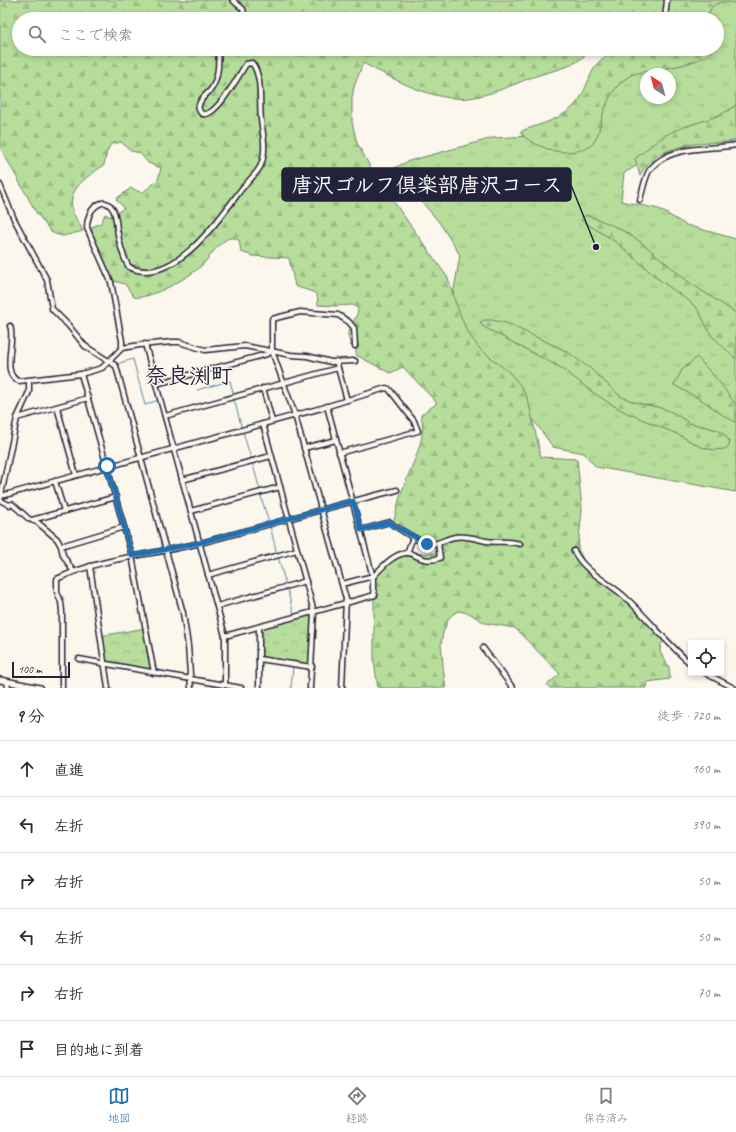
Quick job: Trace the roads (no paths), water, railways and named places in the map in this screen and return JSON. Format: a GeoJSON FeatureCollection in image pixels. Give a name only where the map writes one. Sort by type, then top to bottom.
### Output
{"type":"FeatureCollection","features":[{"type":"Feature","properties":{"kind":"main road"},"geometry":{"type":"LineString","coordinates":[[0,680],[37,688]]}},
{"type":"Feature","properties":{"kind":"street"},"geometry":{"type":"LineString","coordinates":[[232,0],[243,8],[243,12]]}},
{"type":"Feature","properties":{"kind":"street"},"geometry":{"type":"LineString","coordinates":[[666,12],[667,0]]}},
{"type":"Feature","properties":{"kind":"street"},"geometry":{"type":"LineString","coordinates":[[122,348],[111,282],[87,228],[87,220],[91,211],[103,202],[106,202],[111,206],[114,209],[124,256],[129,268],[134,270],[152,271],[167,265],[180,257],[201,240],[225,212],[241,189],[261,165],[264,137],[261,121],[260,90],[256,70],[252,63],[246,64],[232,88],[216,109],[204,115],[199,110],[199,103],[201,99],[212,88],[219,65],[218,56]]}},
{"type":"Feature","properties":{"kind":"street"},"geometry":{"type":"LineString","coordinates":[[640,200],[650,168],[666,157],[690,150],[736,145]]}},
{"type":"Feature","properties":{"kind":"street"},"geometry":{"type":"LineString","coordinates":[[0,185],[14,219],[47,280],[52,309],[68,325],[85,346],[116,366],[183,613],[188,646],[191,688]]}},
{"type":"Feature","properties":{"kind":"street"},"geometry":{"type":"LineString","coordinates":[[342,688],[346,604],[342,584],[295,415],[272,351],[272,319],[300,312],[338,315],[354,328],[355,346]]}},
{"type":"Feature","properties":{"kind":"street"},"geometry":{"type":"LineString","coordinates":[[10,326],[11,337],[8,357],[10,374],[16,380],[28,381],[82,374],[102,368],[122,348],[145,344],[179,342],[204,350],[245,346],[328,361],[355,361]]}},
{"type":"Feature","properties":{"kind":"street"},"geometry":{"type":"LineString","coordinates":[[145,344],[225,636],[226,685]]}},
{"type":"Feature","properties":{"kind":"street"},"geometry":{"type":"LineString","coordinates":[[156,384],[267,354],[272,351]]}},
{"type":"Feature","properties":{"kind":"street"},"geometry":{"type":"LineString","coordinates":[[336,362],[347,400]]}},
{"type":"Feature","properties":{"kind":"street"},"geometry":{"type":"LineString","coordinates":[[165,416],[338,368]]}},
{"type":"Feature","properties":{"kind":"street"},"geometry":{"type":"LineString","coordinates":[[82,374],[132,556],[154,673]]}},
{"type":"Feature","properties":{"kind":"street"},"geometry":{"type":"LineString","coordinates":[[28,381],[29,392],[17,418],[0,501],[9,505],[12,504],[29,519],[50,532],[58,540],[63,555],[73,571]]}},
{"type":"Feature","properties":{"kind":"street"},"geometry":{"type":"LineString","coordinates":[[264,388],[272,421]]}},
{"type":"Feature","properties":{"kind":"street"},"geometry":{"type":"LineString","coordinates":[[1,496],[295,415],[386,388],[389,389],[414,421],[418,431],[340,453]]}},
{"type":"Feature","properties":{"kind":"street"},"geometry":{"type":"LineString","coordinates":[[17,418],[88,398]]}},
{"type":"Feature","properties":{"kind":"street"},"geometry":{"type":"LineString","coordinates":[[225,636],[375,596],[373,589],[373,576],[326,406]]}},
{"type":"Feature","properties":{"kind":"street"},"geometry":{"type":"LineString","coordinates":[[57,407],[76,475]]}},
{"type":"Feature","properties":{"kind":"street"},"geometry":{"type":"LineString","coordinates":[[262,424],[314,612],[310,688]]}},
{"type":"Feature","properties":{"kind":"street"},"geometry":{"type":"LineString","coordinates":[[304,448],[336,440]]}},
{"type":"Feature","properties":{"kind":"street"},"geometry":{"type":"LineString","coordinates":[[182,480],[271,456]]}},
{"type":"Feature","properties":{"kind":"street"},"geometry":{"type":"LineString","coordinates":[[55,481],[64,511]]}},
{"type":"Feature","properties":{"kind":"street"},"geometry":{"type":"LineString","coordinates":[[191,511],[280,487]]}},
{"type":"Feature","properties":{"kind":"street"},"geometry":{"type":"LineString","coordinates":[[62,688],[62,611],[61,602],[57,592],[58,578],[73,571],[90,566],[199,543],[397,490]]}},
{"type":"Feature","properties":{"kind":"street"},"geometry":{"type":"LineString","coordinates":[[32,520],[116,497]]}},
{"type":"Feature","properties":{"kind":"street"},"geometry":{"type":"LineString","coordinates":[[361,530],[390,522],[427,544],[438,543],[461,536],[488,542],[511,542],[520,544]]}},
{"type":"Feature","properties":{"kind":"street"},"geometry":{"type":"LineString","coordinates":[[61,546],[124,528]]}},
{"type":"Feature","properties":{"kind":"street"},"geometry":{"type":"LineString","coordinates":[[407,554],[413,536]]}},
{"type":"Feature","properties":{"kind":"street"},"geometry":{"type":"LineString","coordinates":[[342,584],[373,576],[392,558],[398,555],[410,553],[423,560],[434,560],[440,558],[438,543]]}},
{"type":"Feature","properties":{"kind":"street"},"geometry":{"type":"LineString","coordinates":[[208,575],[297,550]]}},
{"type":"Feature","properties":{"kind":"street"},"geometry":{"type":"LineString","coordinates":[[574,551],[579,561],[585,567],[625,597],[688,661]]}},
{"type":"Feature","properties":{"kind":"street"},"geometry":{"type":"LineString","coordinates":[[90,566],[108,688]]}},
{"type":"Feature","properties":{"kind":"street"},"geometry":{"type":"LineString","coordinates":[[217,606],[306,581]]}},
{"type":"Feature","properties":{"kind":"street"},"geometry":{"type":"LineString","coordinates":[[258,628],[259,688]]}},
{"type":"Feature","properties":{"kind":"street"},"geometry":{"type":"LineString","coordinates":[[483,648],[513,688]]}},
{"type":"Feature","properties":{"kind":"street"},"geometry":{"type":"LineString","coordinates":[[259,659],[312,667]]}},
{"type":"Feature","properties":{"kind":"street"},"geometry":{"type":"LineString","coordinates":[[79,660],[241,688]]}},
{"type":"Feature","properties":{"kind":"street"},"geometry":{"type":"LineString","coordinates":[[711,676],[734,688]]}},
{"type":"Feature","properties":{"kind":"street"},"geometry":{"type":"LineString","coordinates":[[7,682],[8,688]]}},
{"type":"Feature","properties":{"kind":"waterway"},"geometry":{"type":"LineString","coordinates":[[120,363],[133,359],[145,405],[158,400]]}},
{"type":"Feature","properties":{"kind":"waterway"},"geometry":{"type":"LineString","coordinates":[[197,390],[230,381],[234,396]]}},
{"type":"Feature","properties":{"kind":"waterway"},"geometry":{"type":"LineString","coordinates":[[234,399],[242,429]]}},
{"type":"Feature","properties":{"kind":"waterway"},"geometry":{"type":"LineString","coordinates":[[243,432],[251,459]]}},
{"type":"Feature","properties":{"kind":"waterway"},"geometry":{"type":"LineString","coordinates":[[252,462],[260,490]]}},
{"type":"Feature","properties":{"kind":"waterway"},"geometry":{"type":"LineString","coordinates":[[260,493],[269,523]]}},
{"type":"Feature","properties":{"kind":"waterway"},"geometry":{"type":"LineString","coordinates":[[270,526],[277,554]]}},
{"type":"Feature","properties":{"kind":"waterway"},"geometry":{"type":"LineString","coordinates":[[278,557],[286,585]]}},
{"type":"Feature","properties":{"kind":"waterway"},"geometry":{"type":"LineString","coordinates":[[287,588],[294,615]]}},
{"type":"Feature","properties":{"kind":"waterway"},"geometry":{"type":"LineString","coordinates":[[291,688],[293,667]]}},
{"type":"Feature","properties":{"kind":"place","name":"唐沢ゴルフ倶楽部唐沢コース"},"geometry":{"type":"Point","coordinates":[596,247]}},
{"type":"Feature","properties":{"kind":"district","name":"奈良渕町"},"geometry":{"type":"Point","coordinates":[189,376]}}]}
